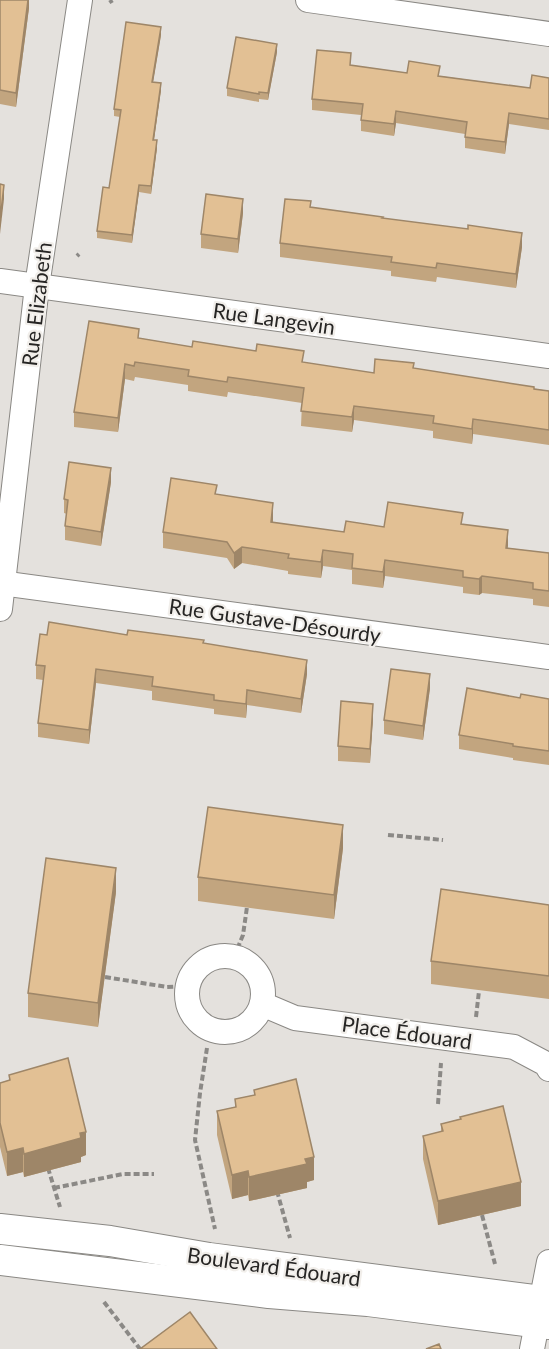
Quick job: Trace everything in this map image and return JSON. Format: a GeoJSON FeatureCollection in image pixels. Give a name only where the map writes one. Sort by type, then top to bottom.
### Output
{"type":"FeatureCollection","features":[{"type":"Feature","properties":{"kind":"street","name":"Rue Elizabeth"},"geometry":{"type":"LineString","coordinates":[[0,609],[1,583],[37,286],[80,0]]}},
{"type":"Feature","properties":{"kind":"street"},"geometry":{"type":"LineString","coordinates":[[308,0],[549,34]]}},
{"type":"Feature","properties":{"kind":"street","name":"Rue Langevin"},"geometry":{"type":"LineString","coordinates":[[0,281],[549,356]]}},
{"type":"Feature","properties":{"kind":"street","name":"Rue Gustave-Désourdy"},"geometry":{"type":"LineString","coordinates":[[1,583],[549,657]]}},
{"type":"Feature","properties":{"kind":"street"},"geometry":{"type":"LineString","coordinates":[[222,956],[234,957],[246,961],[255,969],[261,980],[262,1004],[257,1015],[248,1024],[236,1030],[224,1032],[205,1025],[192,1012],[188,999],[188,986],[190,977],[201,963],[222,956]]}},
{"type":"Feature","properties":{"kind":"street","name":"Place Édouard"},"geometry":{"type":"LineString","coordinates":[[262,1004],[295,1018],[514,1047],[546,1064],[549,1068]]}},
{"type":"Feature","properties":{"kind":"street","name":"Boulevard Édouard"},"geometry":{"type":"LineString","coordinates":[[0,1229],[110,1241],[542,1320]]}},
{"type":"Feature","properties":{"kind":"street","name":"Boulevard Édouard"},"geometry":{"type":"LineString","coordinates":[[0,1260],[269,1293],[542,1320]]}},
{"type":"Feature","properties":{"kind":"street"},"geometry":{"type":"LineString","coordinates":[[542,1320],[549,1262]]}},
{"type":"Feature","properties":{"kind":"path"},"geometry":{"type":"LineString","coordinates":[[388,834],[442,840]]}},
{"type":"Feature","properties":{"kind":"path"},"geometry":{"type":"LineString","coordinates":[[234,957],[243,935],[247,908]]}},
{"type":"Feature","properties":{"kind":"path"},"geometry":{"type":"LineString","coordinates":[[105,977],[167,987],[188,986]]}},
{"type":"Feature","properties":{"kind":"path"},"geometry":{"type":"LineString","coordinates":[[475,1025],[479,991]]}},
{"type":"Feature","properties":{"kind":"path"},"geometry":{"type":"LineString","coordinates":[[438,1104],[443,1037]]}},
{"type":"Feature","properties":{"kind":"path"},"geometry":{"type":"LineString","coordinates":[[207,1048],[195,1140],[215,1229]]}},
{"type":"Feature","properties":{"kind":"path"},"geometry":{"type":"LineString","coordinates":[[47,1165],[60,1208]]}},
{"type":"Feature","properties":{"kind":"path"},"geometry":{"type":"LineString","coordinates":[[54,1188],[123,1174],[154,1174]]}},
{"type":"Feature","properties":{"kind":"path"},"geometry":{"type":"LineString","coordinates":[[277,1191],[290,1238]]}},
{"type":"Feature","properties":{"kind":"path"},"geometry":{"type":"LineString","coordinates":[[482,1215],[495,1264]]}},
{"type":"Feature","properties":{"kind":"path"},"geometry":{"type":"LineString","coordinates":[[102,1300],[140,1349]]}},
{"type":"Feature","properties":{"kind":"building"},"geometry":{"type":"Polygon","coordinates":[[[0,0],[28,0],[16,93],[0,90],[0,0]]]}},
{"type":"Feature","properties":{"kind":"building"},"geometry":{"type":"Polygon","coordinates":[[[126,22],[161,27],[152,82],[161,83],[153,140],[157,140],[151,186],[139,185],[132,235],[97,231],[103,187],[109,188],[121,110],[114,109],[126,22]]]}},
{"type":"Feature","properties":{"kind":"building"},"geometry":{"type":"Polygon","coordinates":[[[236,37],[277,44],[268,93],[259,92],[259,94],[227,88],[236,37]]]}},
{"type":"Feature","properties":{"kind":"building"},"geometry":{"type":"Polygon","coordinates":[[[317,50],[351,53],[350,65],[407,73],[409,61],[440,66],[438,76],[530,88],[532,75],[549,78],[549,119],[509,113],[505,142],[465,137],[467,122],[396,111],[394,124],[361,120],[363,104],[312,99],[317,50]]]}},
{"type":"Feature","properties":{"kind":"building"},"geometry":{"type":"Polygon","coordinates":[[[0,184],[4,185],[0,220],[0,184]]]}},
{"type":"Feature","properties":{"kind":"building"},"geometry":{"type":"Polygon","coordinates":[[[206,194],[243,199],[238,239],[201,234],[206,194]]]}},
{"type":"Feature","properties":{"kind":"building"},"geometry":{"type":"Polygon","coordinates":[[[285,199],[311,201],[310,207],[382,218],[468,229],[468,225],[522,233],[516,274],[437,263],[436,268],[391,262],[392,257],[280,243],[285,199]]]}},
{"type":"Feature","properties":{"kind":"building"},"geometry":{"type":"Polygon","coordinates":[[[89,321],[139,329],[138,338],[192,347],[193,341],[256,351],[257,344],[304,351],[302,362],[374,373],[375,359],[414,363],[413,368],[534,387],[534,389],[549,391],[549,430],[473,419],[472,429],[433,423],[434,416],[354,406],[352,417],[301,411],[304,388],[228,377],[227,382],[188,376],[189,370],[135,362],[134,366],[125,364],[118,418],[74,412],[89,321]]]}},
{"type":"Feature","properties":{"kind":"building"},"geometry":{"type":"Polygon","coordinates":[[[69,462],[111,468],[101,532],[65,526],[68,500],[64,499],[69,462]]]}},
{"type":"Feature","properties":{"kind":"building"},"geometry":{"type":"Polygon","coordinates":[[[171,478],[217,485],[215,494],[273,503],[271,522],[344,532],[346,521],[384,527],[388,502],[463,513],[461,524],[508,530],[506,548],[549,553],[549,591],[533,589],[533,583],[482,576],[479,579],[463,577],[463,571],[385,560],[383,572],[352,568],[353,554],[323,550],[321,562],[288,558],[289,554],[242,547],[234,553],[227,542],[163,532],[171,478]]]}},
{"type":"Feature","properties":{"kind":"building"},"geometry":{"type":"Polygon","coordinates":[[[49,622],[127,635],[128,630],[204,640],[203,643],[307,660],[301,699],[247,690],[246,704],[214,700],[214,695],[152,686],[153,677],[96,669],[89,730],[38,723],[45,666],[36,665],[40,634],[47,635],[49,622]]]}},
{"type":"Feature","properties":{"kind":"building"},"geometry":{"type":"Polygon","coordinates":[[[391,669],[430,674],[423,726],[384,720],[391,669]]]}},
{"type":"Feature","properties":{"kind":"building"},"geometry":{"type":"Polygon","coordinates":[[[467,688],[520,698],[521,694],[549,699],[549,751],[459,735],[467,688]]]}},
{"type":"Feature","properties":{"kind":"building"},"geometry":{"type":"Polygon","coordinates":[[[341,701],[373,704],[370,749],[338,746],[341,701]]]}},
{"type":"Feature","properties":{"kind":"building"},"geometry":{"type":"Polygon","coordinates":[[[208,807],[343,825],[334,895],[198,877],[208,807]]]}},
{"type":"Feature","properties":{"kind":"building"},"geometry":{"type":"Polygon","coordinates":[[[46,858],[116,868],[98,1003],[28,993],[46,858]]]}},
{"type":"Feature","properties":{"kind":"building"},"geometry":{"type":"Polygon","coordinates":[[[441,889],[549,905],[549,976],[431,961],[441,889]]]}},
{"type":"Feature","properties":{"kind":"building"},"geometry":{"type":"Polygon","coordinates":[[[68,1058],[86,1132],[80,1133],[81,1138],[24,1154],[23,1148],[7,1152],[0,1123],[0,1083],[10,1080],[9,1075],[68,1058]]]}},
{"type":"Feature","properties":{"kind":"building"},"geometry":{"type":"Polygon","coordinates":[[[296,1079],[314,1157],[305,1159],[307,1164],[249,1177],[248,1171],[232,1175],[217,1111],[236,1107],[235,1099],[255,1095],[254,1090],[296,1079]]]}},
{"type":"Feature","properties":{"kind":"building"},"geometry":{"type":"Polygon","coordinates":[[[503,1106],[521,1182],[438,1201],[423,1136],[443,1131],[441,1124],[503,1106]]]}},
{"type":"Feature","properties":{"kind":"building"},"geometry":{"type":"Polygon","coordinates":[[[190,1312],[217,1349],[140,1349],[190,1312]]]}},
{"type":"Feature","properties":{"kind":"building"},"geometry":{"type":"Polygon","coordinates":[[[439,1344],[441,1349],[426,1349],[439,1344]]]}}]}
